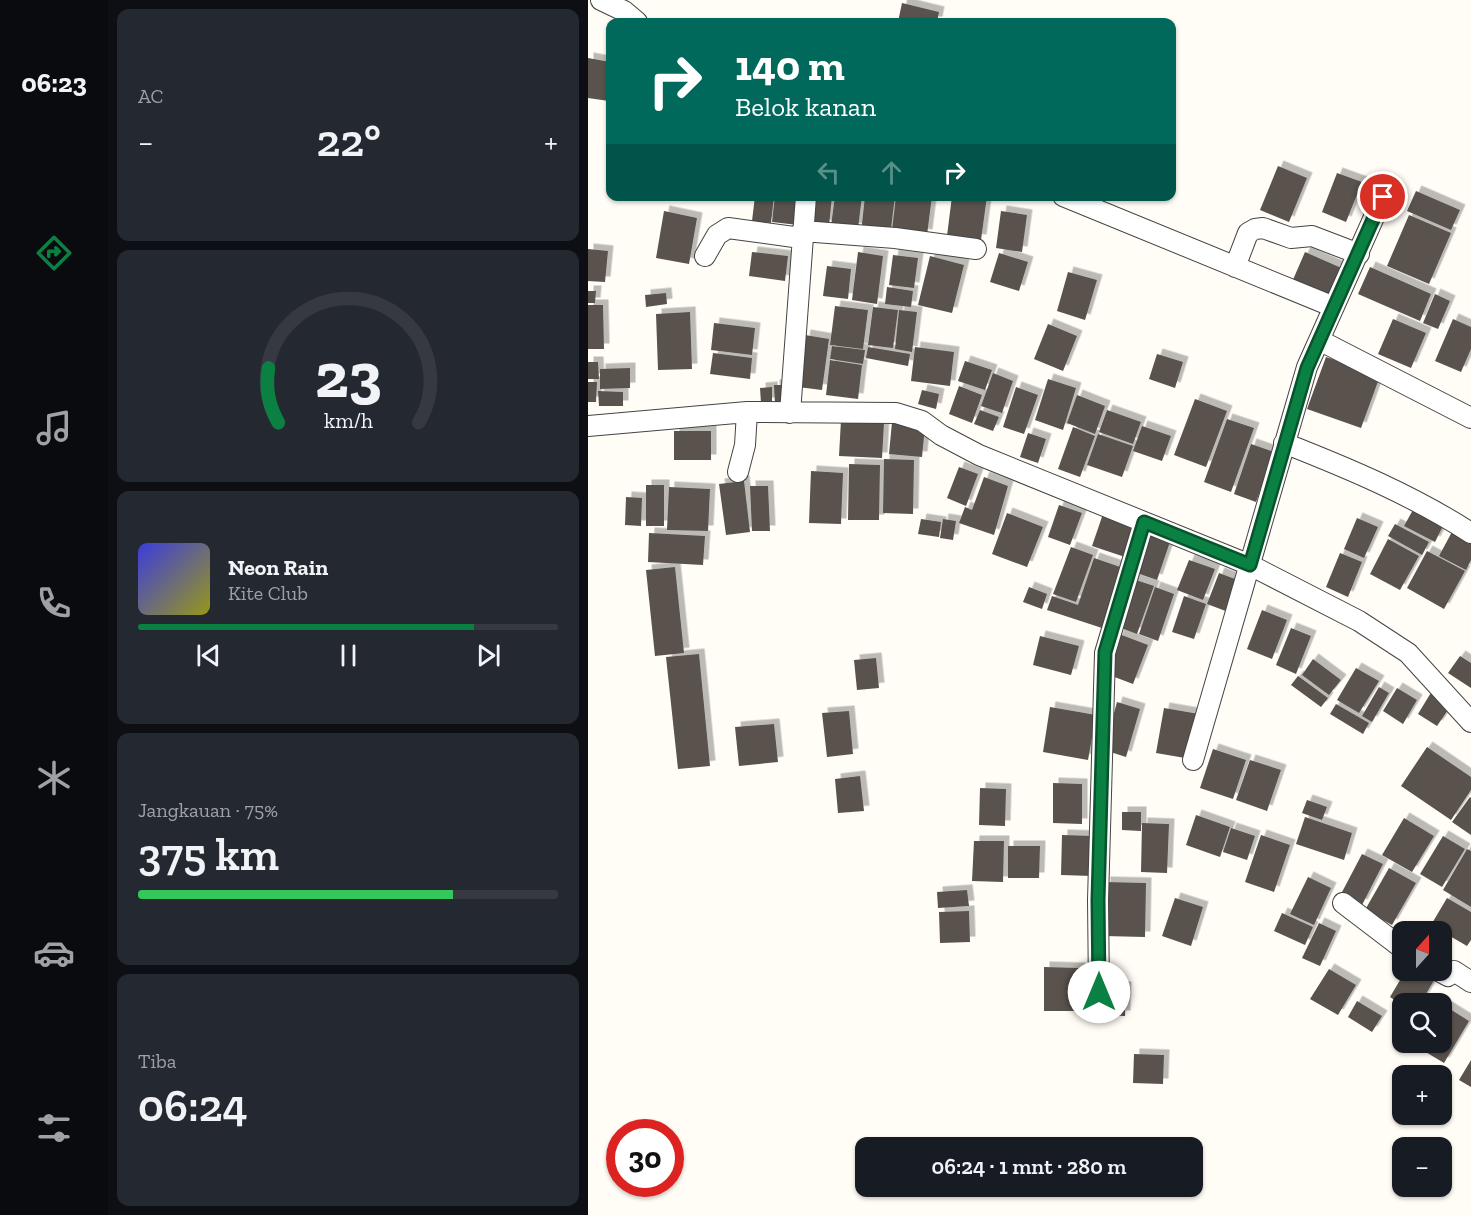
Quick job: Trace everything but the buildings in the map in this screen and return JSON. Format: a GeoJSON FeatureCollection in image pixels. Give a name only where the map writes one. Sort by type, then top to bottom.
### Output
{"type":"FeatureCollection","features":[{"type":"Feature","properties":{"kind":"street"},"geometry":{"type":"LineString","coordinates":[[602,0],[624,10],[633,18]]}},
{"type":"Feature","properties":{"kind":"street"},"geometry":{"type":"LineString","coordinates":[[1193,760],[1307,368],[1383,197]]}},
{"type":"Feature","properties":{"kind":"street"},"geometry":{"type":"LineString","coordinates":[[790,413],[805,201]]}},
{"type":"Feature","properties":{"kind":"street"},"geometry":{"type":"LineString","coordinates":[[1075,201],[1334,307]]}},
{"type":"Feature","properties":{"kind":"street"},"geometry":{"type":"LineString","coordinates":[[705,256],[717,235],[728,228],[895,238],[975,249]]}},
{"type":"Feature","properties":{"kind":"street"},"geometry":{"type":"LineString","coordinates":[[1234,267],[1248,233],[1263,228],[1291,238],[1312,236],[1359,254]]}},
{"type":"Feature","properties":{"kind":"street"},"geometry":{"type":"LineString","coordinates":[[1319,340],[1471,418]]}},
{"type":"Feature","properties":{"kind":"street"},"geometry":{"type":"LineString","coordinates":[[738,472],[744,446],[747,412]]}},
{"type":"Feature","properties":{"kind":"street"},"geometry":{"type":"LineString","coordinates":[[588,426],[747,412],[906,414],[979,455],[1250,565],[1399,645],[1426,670],[1471,722]]}},
{"type":"Feature","properties":{"kind":"street"},"geometry":{"type":"LineString","coordinates":[[1284,442],[1388,485],[1471,533]]}},
{"type":"Feature","properties":{"kind":"street"},"geometry":{"type":"LineString","coordinates":[[1099,992],[1098,900],[1105,652],[1144,522]]}},
{"type":"Feature","properties":{"kind":"street"},"geometry":{"type":"LineString","coordinates":[[1343,903],[1392,940]]}},
{"type":"Feature","properties":{"kind":"street"},"geometry":{"type":"LineString","coordinates":[[1452,973],[1454,971],[1471,982]]}},
{"type":"Feature","properties":{"kind":"route"},"geometry":{"type":"LineString","coordinates":[[1099,992],[1098,900],[1103,671],[1111,628],[1144,522],[1250,565],[1307,368],[1383,197]]}}]}
